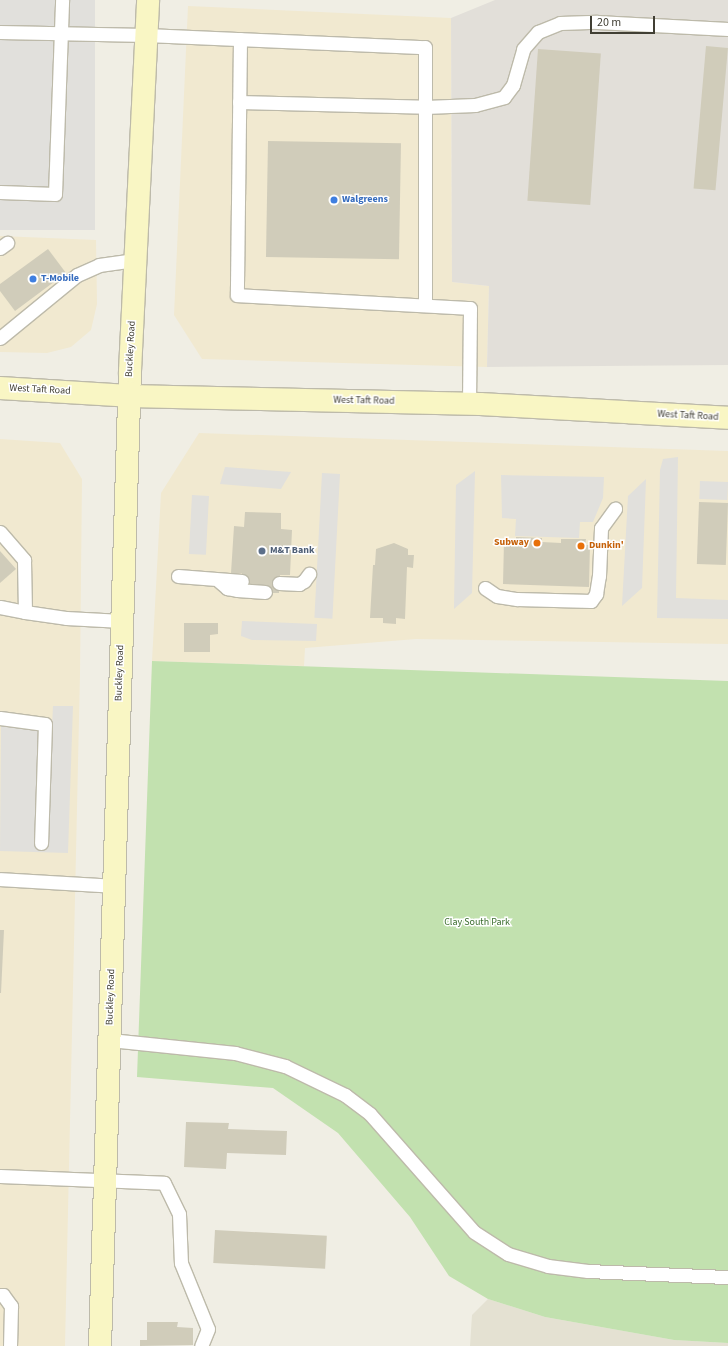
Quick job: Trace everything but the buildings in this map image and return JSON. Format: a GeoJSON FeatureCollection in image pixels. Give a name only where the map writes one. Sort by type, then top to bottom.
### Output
{"type":"FeatureCollection","features":[{"type":"Feature","properties":{"kind":"street","name":"Buckley Road"},"geometry":{"type":"LineString","coordinates":[[100,1346],[129,396],[148,0]]}},
{"type":"Feature","properties":{"kind":"street","name":"West Taft Road"},"geometry":{"type":"LineString","coordinates":[[0,388],[129,396],[469,403],[728,418]]}},
{"type":"Feature","properties":{"kind":"lane"},"geometry":{"type":"LineString","coordinates":[[0,192],[55,194],[62,0]]}},
{"type":"Feature","properties":{"kind":"lane"},"geometry":{"type":"LineString","coordinates":[[240,102],[425,107],[475,105],[504,97],[513,85],[523,49],[538,32],[560,23],[597,22],[728,29]]}},
{"type":"Feature","properties":{"kind":"lane"},"geometry":{"type":"LineString","coordinates":[[0,32],[146,35],[425,47],[426,306]]}},
{"type":"Feature","properties":{"kind":"lane"},"geometry":{"type":"LineString","coordinates":[[240,39],[237,296],[470,308],[469,403]]}},
{"type":"Feature","properties":{"kind":"lane"},"geometry":{"type":"LineString","coordinates":[[0,338],[77,275],[99,265],[135,260]]}},
{"type":"Feature","properties":{"kind":"lane"},"geometry":{"type":"LineString","coordinates":[[485,588],[497,596],[517,599],[591,601],[596,594],[599,576],[601,528],[615,509]]}},
{"type":"Feature","properties":{"kind":"lane"},"geometry":{"type":"LineString","coordinates":[[2,538],[24,560],[25,612]]}},
{"type":"Feature","properties":{"kind":"lane"},"geometry":{"type":"LineString","coordinates":[[279,588],[299,584],[304,581],[309,574]]}},
{"type":"Feature","properties":{"kind":"lane"},"geometry":{"type":"LineString","coordinates":[[178,576],[242,581]]}},
{"type":"Feature","properties":{"kind":"lane"},"geometry":{"type":"LineString","coordinates":[[218,579],[227,588],[265,592]]}},
{"type":"Feature","properties":{"kind":"lane"},"geometry":{"type":"LineString","coordinates":[[0,607],[66,618],[122,621]]}},
{"type":"Feature","properties":{"kind":"lane"},"geometry":{"type":"LineString","coordinates":[[0,718],[45,724],[41,843]]}},
{"type":"Feature","properties":{"kind":"lane"},"geometry":{"type":"LineString","coordinates":[[0,879],[114,886]]}},
{"type":"Feature","properties":{"kind":"lane"},"geometry":{"type":"LineString","coordinates":[[110,1040],[235,1053],[285,1066],[345,1095],[370,1114],[474,1232],[508,1254],[548,1266],[588,1271],[728,1277]]}},
{"type":"Feature","properties":{"kind":"lane"},"geometry":{"type":"LineString","coordinates":[[0,1176],[106,1179],[164,1183],[179,1214],[181,1263],[208,1329],[201,1346]]}},
{"type":"Feature","properties":{"kind":"lane"},"geometry":{"type":"LineString","coordinates":[[0,1295],[3,1295],[11,1306],[10,1346]]}},
{"type":"Feature","properties":{"kind":"shaded area"},"geometry":{"type":"Polygon","coordinates":[[[0,0],[95,0],[95,230],[0,230],[0,0]]]}},
{"type":"Feature","properties":{"kind":"shaded area"},"geometry":{"type":"Polygon","coordinates":[[[495,0],[728,0],[728,365],[487,367],[489,286],[452,282],[451,18],[495,0]]]}},
{"type":"Feature","properties":{"kind":"shaded area"},"geometry":{"type":"Polygon","coordinates":[[[188,6],[451,18],[452,282],[489,286],[487,367],[202,359],[174,315],[188,6]]]}},
{"type":"Feature","properties":{"kind":"shaded area"},"geometry":{"type":"Polygon","coordinates":[[[0,236],[96,240],[97,304],[91,330],[71,347],[47,353],[0,352],[0,236]]]}},
{"type":"Feature","properties":{"kind":"shaded area"},"geometry":{"type":"Polygon","coordinates":[[[199,433],[728,451],[728,644],[416,639],[305,648],[304,666],[152,661],[161,493],[199,433]]]}},
{"type":"Feature","properties":{"kind":"shaded area"},"geometry":{"type":"Polygon","coordinates":[[[0,439],[60,443],[82,479],[80,674],[65,1346],[0,1346],[0,439]]]}},
{"type":"Feature","properties":{"kind":"shaded area"},"geometry":{"type":"Polygon","coordinates":[[[678,457],[676,598],[728,600],[728,619],[657,618],[660,470],[663,459],[678,457]]]}},
{"type":"Feature","properties":{"kind":"shaded area"},"geometry":{"type":"Polygon","coordinates":[[[225,467],[291,472],[281,489],[220,484],[225,467]]]}},
{"type":"Feature","properties":{"kind":"shaded area"},"geometry":{"type":"Polygon","coordinates":[[[475,471],[472,593],[454,609],[456,485],[475,471]]]}},
{"type":"Feature","properties":{"kind":"shaded area"},"geometry":{"type":"Polygon","coordinates":[[[322,473],[340,474],[332,619],[314,618],[322,473]]]}},
{"type":"Feature","properties":{"kind":"shaded area"},"geometry":{"type":"Polygon","coordinates":[[[501,475],[604,477],[603,498],[593,522],[580,522],[579,538],[515,536],[516,519],[502,518],[501,475]]]}},
{"type":"Feature","properties":{"kind":"shaded area"},"geometry":{"type":"Polygon","coordinates":[[[646,479],[642,588],[622,606],[628,496],[646,479]]]}},
{"type":"Feature","properties":{"kind":"shaded area"},"geometry":{"type":"Polygon","coordinates":[[[700,481],[728,482],[727,500],[699,499],[700,481]]]}},
{"type":"Feature","properties":{"kind":"shaded area"},"geometry":{"type":"Polygon","coordinates":[[[192,495],[209,496],[206,555],[189,554],[192,495]]]}},
{"type":"Feature","properties":{"kind":"shaded area"},"geometry":{"type":"Polygon","coordinates":[[[242,621],[317,624],[316,641],[252,640],[241,636],[242,621]]]}},
{"type":"Feature","properties":{"kind":"shaded area"},"geometry":{"type":"Polygon","coordinates":[[[53,706],[73,706],[68,853],[0,851],[1,725],[52,727],[53,706]]]}},
{"type":"Feature","properties":{"kind":"shaded area"},"geometry":{"type":"Polygon","coordinates":[[[488,1299],[545,1317],[674,1340],[728,1343],[728,1346],[470,1346],[472,1315],[488,1299]]]}},
{"type":"Feature","properties":{"kind":"green space","name":"Clay South Park"},"geometry":{"type":"Polygon","coordinates":[[[152,661],[728,681],[728,1343],[674,1340],[545,1317],[488,1299],[449,1276],[410,1217],[338,1133],[273,1088],[137,1077],[152,661]]]}},
{"type":"Feature","properties":{"kind":"place","name":"Walgreens"},"geometry":{"type":"Point","coordinates":[334,200]}},
{"type":"Feature","properties":{"kind":"place","name":"T-Mobile"},"geometry":{"type":"Point","coordinates":[33,279]}},
{"type":"Feature","properties":{"kind":"place","name":"Subway"},"geometry":{"type":"Point","coordinates":[537,543]}},
{"type":"Feature","properties":{"kind":"place","name":"Dunkin'"},"geometry":{"type":"Point","coordinates":[581,546]}},
{"type":"Feature","properties":{"kind":"place","name":"M&T Bank"},"geometry":{"type":"Point","coordinates":[262,551]}}]}
